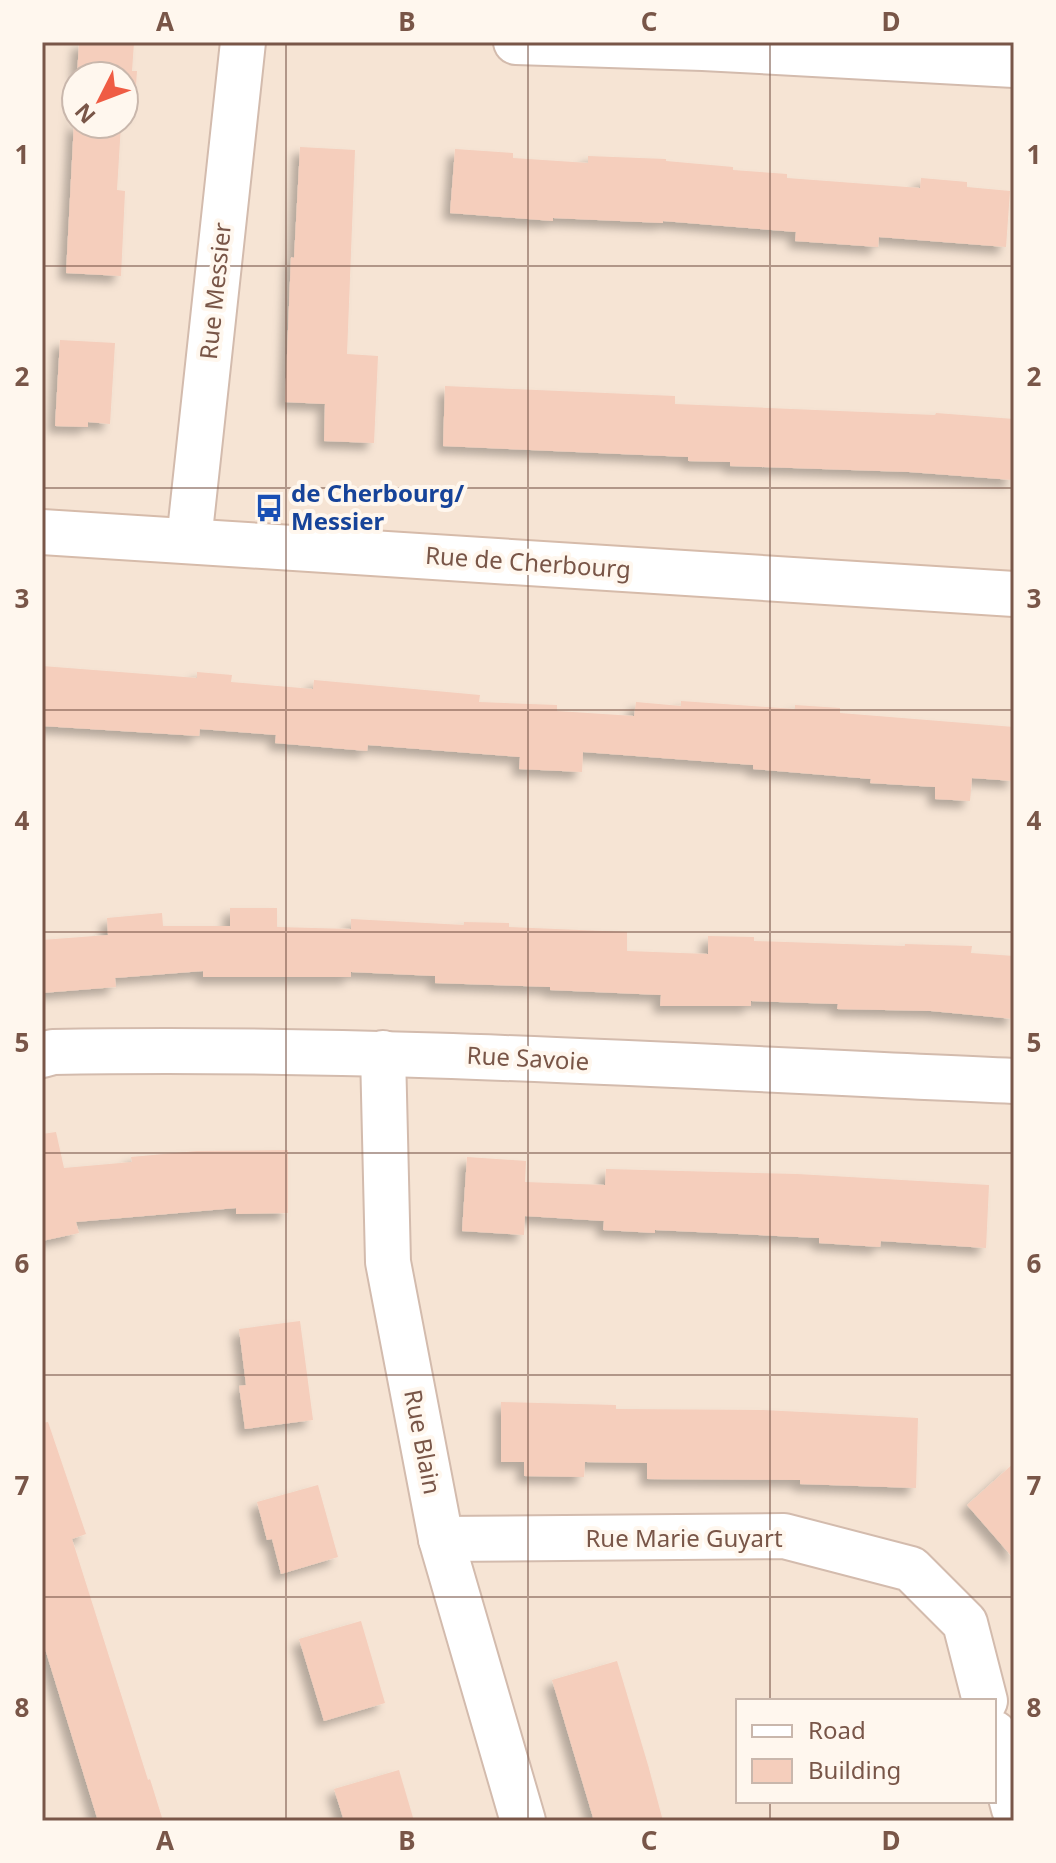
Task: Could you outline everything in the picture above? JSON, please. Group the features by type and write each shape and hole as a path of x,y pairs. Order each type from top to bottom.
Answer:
{"street":[{"name":"Rue Messier","path":"189,541 243,42"},
{"path":"516,42 703,45 1014,65"},
{"name":"Rue de Cherbourg","path":"42,532 1014,594"},
{"name":"Rue Savoie","path":"42,1055 53,1052 187,1050 383,1053 1014,1081"},
{"name":"Rue Blain","path":"383,1053 388,1262 441,1539 523,1821"},
{"name":"Rue Marie Guyart","path":"441,1539 784,1536 911,1569 965,1623 984,1699"},
{"path":"996,1741 1014,1809"}],"shaded area":[{"path":"42,42 1014,42 1014,1821 42,1821"}],"building":[{"path":"79,42 134,42 133,60 78,60"},
{"path":"73,140 120,140 117,190 125,191 121,276 66,273"},
{"path":"300,147 355,150 347,354 378,356 374,443 324,441 325,404 285,402 291,257 294,258"},
{"path":"455,149 513,153 513,158 588,163 588,156 666,159 733,167 733,170 787,174 787,178 920,188 921,178 967,182 967,187 1010,191 1006,247 879,237 878,247 795,241 796,232 663,221 553,218 553,221 450,213"},
{"path":"60,340 115,343 110,424 88,422 88,427 55,426"},
{"path":"445,386 675,396 675,404 936,413 1014,419 1013,480 909,472 730,466 730,462 688,461 688,457 443,446"},
{"path":"42,666 197,678 197,672 232,675 231,682 313,689 314,680 480,695 479,702 557,705 557,711 634,716 636,702 681,706 681,701 795,709 795,705 840,708 840,713 1014,727 1014,781 972,778 970,801 935,799 935,787 870,783 871,779 753,769 753,765 583,752 582,772 519,769 520,757 368,745 367,751 275,743 276,735 200,729 199,736 42,726"},
{"path":"230,908 277,908 277,927 351,929 351,919 464,925 464,922 509,923 509,927 627,932 627,951 708,954 708,936 754,937 754,941 972,946 971,953 1014,956 1014,1019 931,1011 837,1009 838,1004 751,1001 751,1006 660,1006 661,995 435,983 435,976 351,972 351,977 203,977 203,971 115,978 116,987 42,993 42,940 108,935 107,918 162,913 163,926 230,926"},
{"path":"56,1132 64,1168 132,1162 131,1157 197,1151 288,1150 288,1213 236,1214 236,1208 76,1222 79,1233 42,1241 42,1134"},
{"path":"467,1157 526,1161 525,1182 605,1185 606,1169 797,1174 989,1185 986,1248 881,1241 880,1247 819,1243 819,1238 603,1230 604,1221 525,1216 524,1235 462,1231"},
{"path":"300,1321 313,1420 245,1429 239,1386 246,1385 239,1329"},
{"path":"501,1402 616,1405 616,1409 763,1410 918,1418 916,1488 800,1484 800,1480 647,1479 647,1463 585,1462 584,1477 524,1476 524,1462 501,1462"},
{"path":"48,1422 86,1534 72,1539 163,1821 98,1821 42,1639 42,1423"},
{"path":"1014,1463 1014,1559 967,1505"},
{"path":"318,1485 338,1557 281,1574 272,1539 267,1540 257,1502"},
{"path":"361,1621 385,1703 324,1721 299,1639"},
{"path":"617,1661 663,1821 594,1821 552,1680"},
{"path":"399,1770 414,1821 344,1821 334,1789"}],"place":[{"name":"de Cherbourg/ Messier","path":"269,508"}]}
